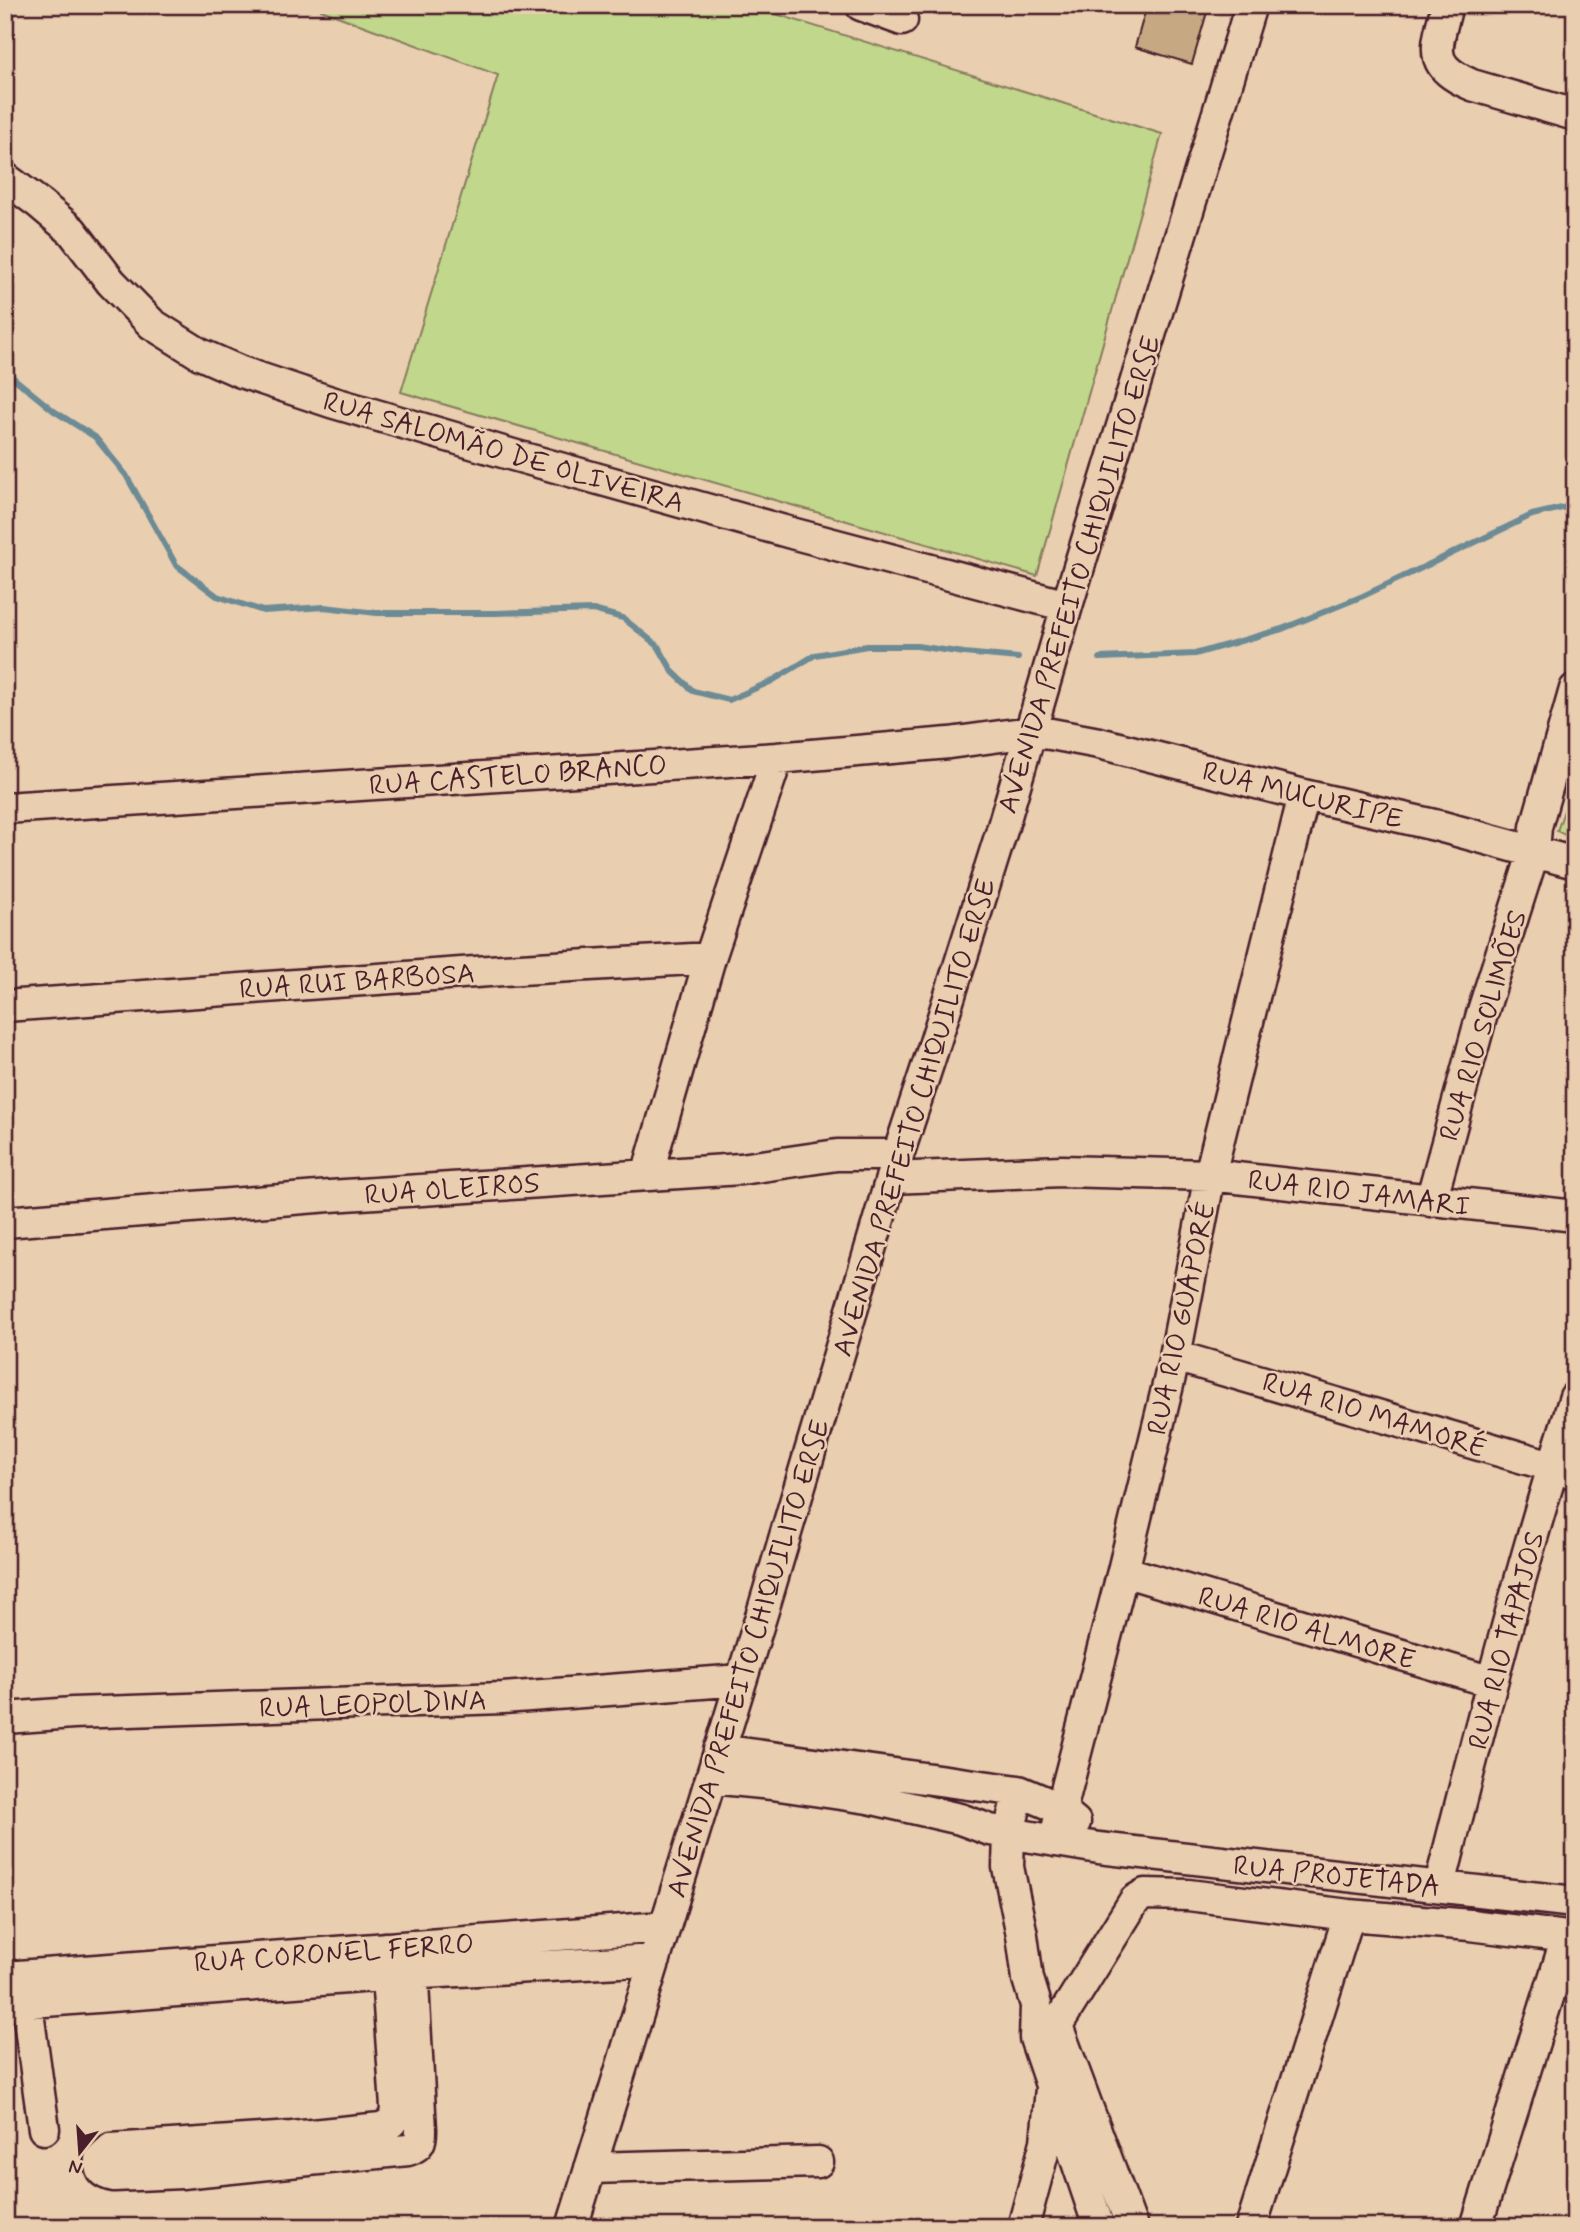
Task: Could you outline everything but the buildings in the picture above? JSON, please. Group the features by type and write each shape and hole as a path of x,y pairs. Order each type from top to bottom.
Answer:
{"street":[{"path":"862,5 902,20"},
{"name":"AVENIDA PREFEITO CHIQUILITO ERSE","path":"572,2227 741,1679 894,1166 932,1052 1251,5"},
{"path":"1447,5 1437,49 1439,60 1446,70 1472,85 1575,115"},
{"name":"RUA SALOMÃO DE OLIVEIRA","path":"5,178 72,231 111,282 152,324 200,354 241,372 331,402 795,534 1067,606"},
{"name":"RUA RIO SOLIMÕES","path":"1430,1201 1482,1014 1534,851 1536,827 1575,689"},
{"name":"RUA CASTELO BRANCO","path":"5,808 777,758 948,743 1030,732"},
{"name":"RUA MUCURIPE","path":"1030,732 1100,743 1575,863"},
{"path":"647,1175 710,958 777,758"},
{"name":"RUA RIO GUAPORÉ","path":"1055,1841 1175,1356 1210,1175 1304,795"},
{"name":"RUA RUI BARBOSA","path":"5,1006 710,958"},
{"name":"RUA OLEIROS","path":"5,1222 344,1195 741,1169 838,1155 894,1166"},
{"name":"RUA RIO JAMARI","path":"894,1166 1210,1175 1575,1216"},
{"name":"RUA RIO MAMORÉ","path":"1175,1356 1564,1470"},
{"name":"RUA RIO TAPAJOS","path":"1440,1885 1492,1682 1564,1470 1575,1397"},
{"name":"RUA RIO ALMORE","path":"1123,1571 1492,1682"},
{"name":"RUA LEOPOLDINA","path":"5,1718 72,1713 503,1698 741,1679"},
{"path":"715,1764 1019,1791 1047,1801 1061,1810 1100,1847"},
{"name":"RUA PROJETADA","path":"715,1764 772,1784 868,1798 960,1819 990,1830 1055,1841 1231,1864 1575,1902"},
{"path":"1019,1791 1007,1849 1009,1878 1022,1935 1028,1979 1046,2015 1132,2227"},
{"path":"1023,2227 1046,2142 1050,2086 1046,2015 1135,1900 1144,1894 1188,1895 1571,1938 1476,2227"},
{"path":"1251,2227 1349,1915"},
{"name":"RUA CORONEL FERRO","path":"15,1989 399,1961 663,1927"},
{"name":"RUA CORONEL FERRO","path":"399,1961 655,1960"},
{"path":"399,1961 394,2081 408,2125 421,2141 416,2147 182,2173 131,2176 104,2175 100,2164 104,2154 111,2149 292,2137 408,2125"},
{"path":"15,1989 44,2129"},
{"path":"1050,2086 1099,2227"},
{"path":"590,2168 818,2162"}],"shaded area":[{"path":"5,2089 16,2175 5,2177"}],"green space":[{"path":"322,5 747,5 1162,134 1037,576 401,392 498,75 321,10"},
{"path":"1575,779 1575,840 1557,831"}],"waterway":[{"path":"5,371 54,411 95,437 126,475 176,565 217,596 263,611 324,607 377,613 593,610 623,618 658,646 673,672 693,691 729,700 772,681 815,655 867,646 917,646 1018,658"},
{"path":"1100,658 1195,654 1282,629 1363,596 1532,515 1575,505"}]}
